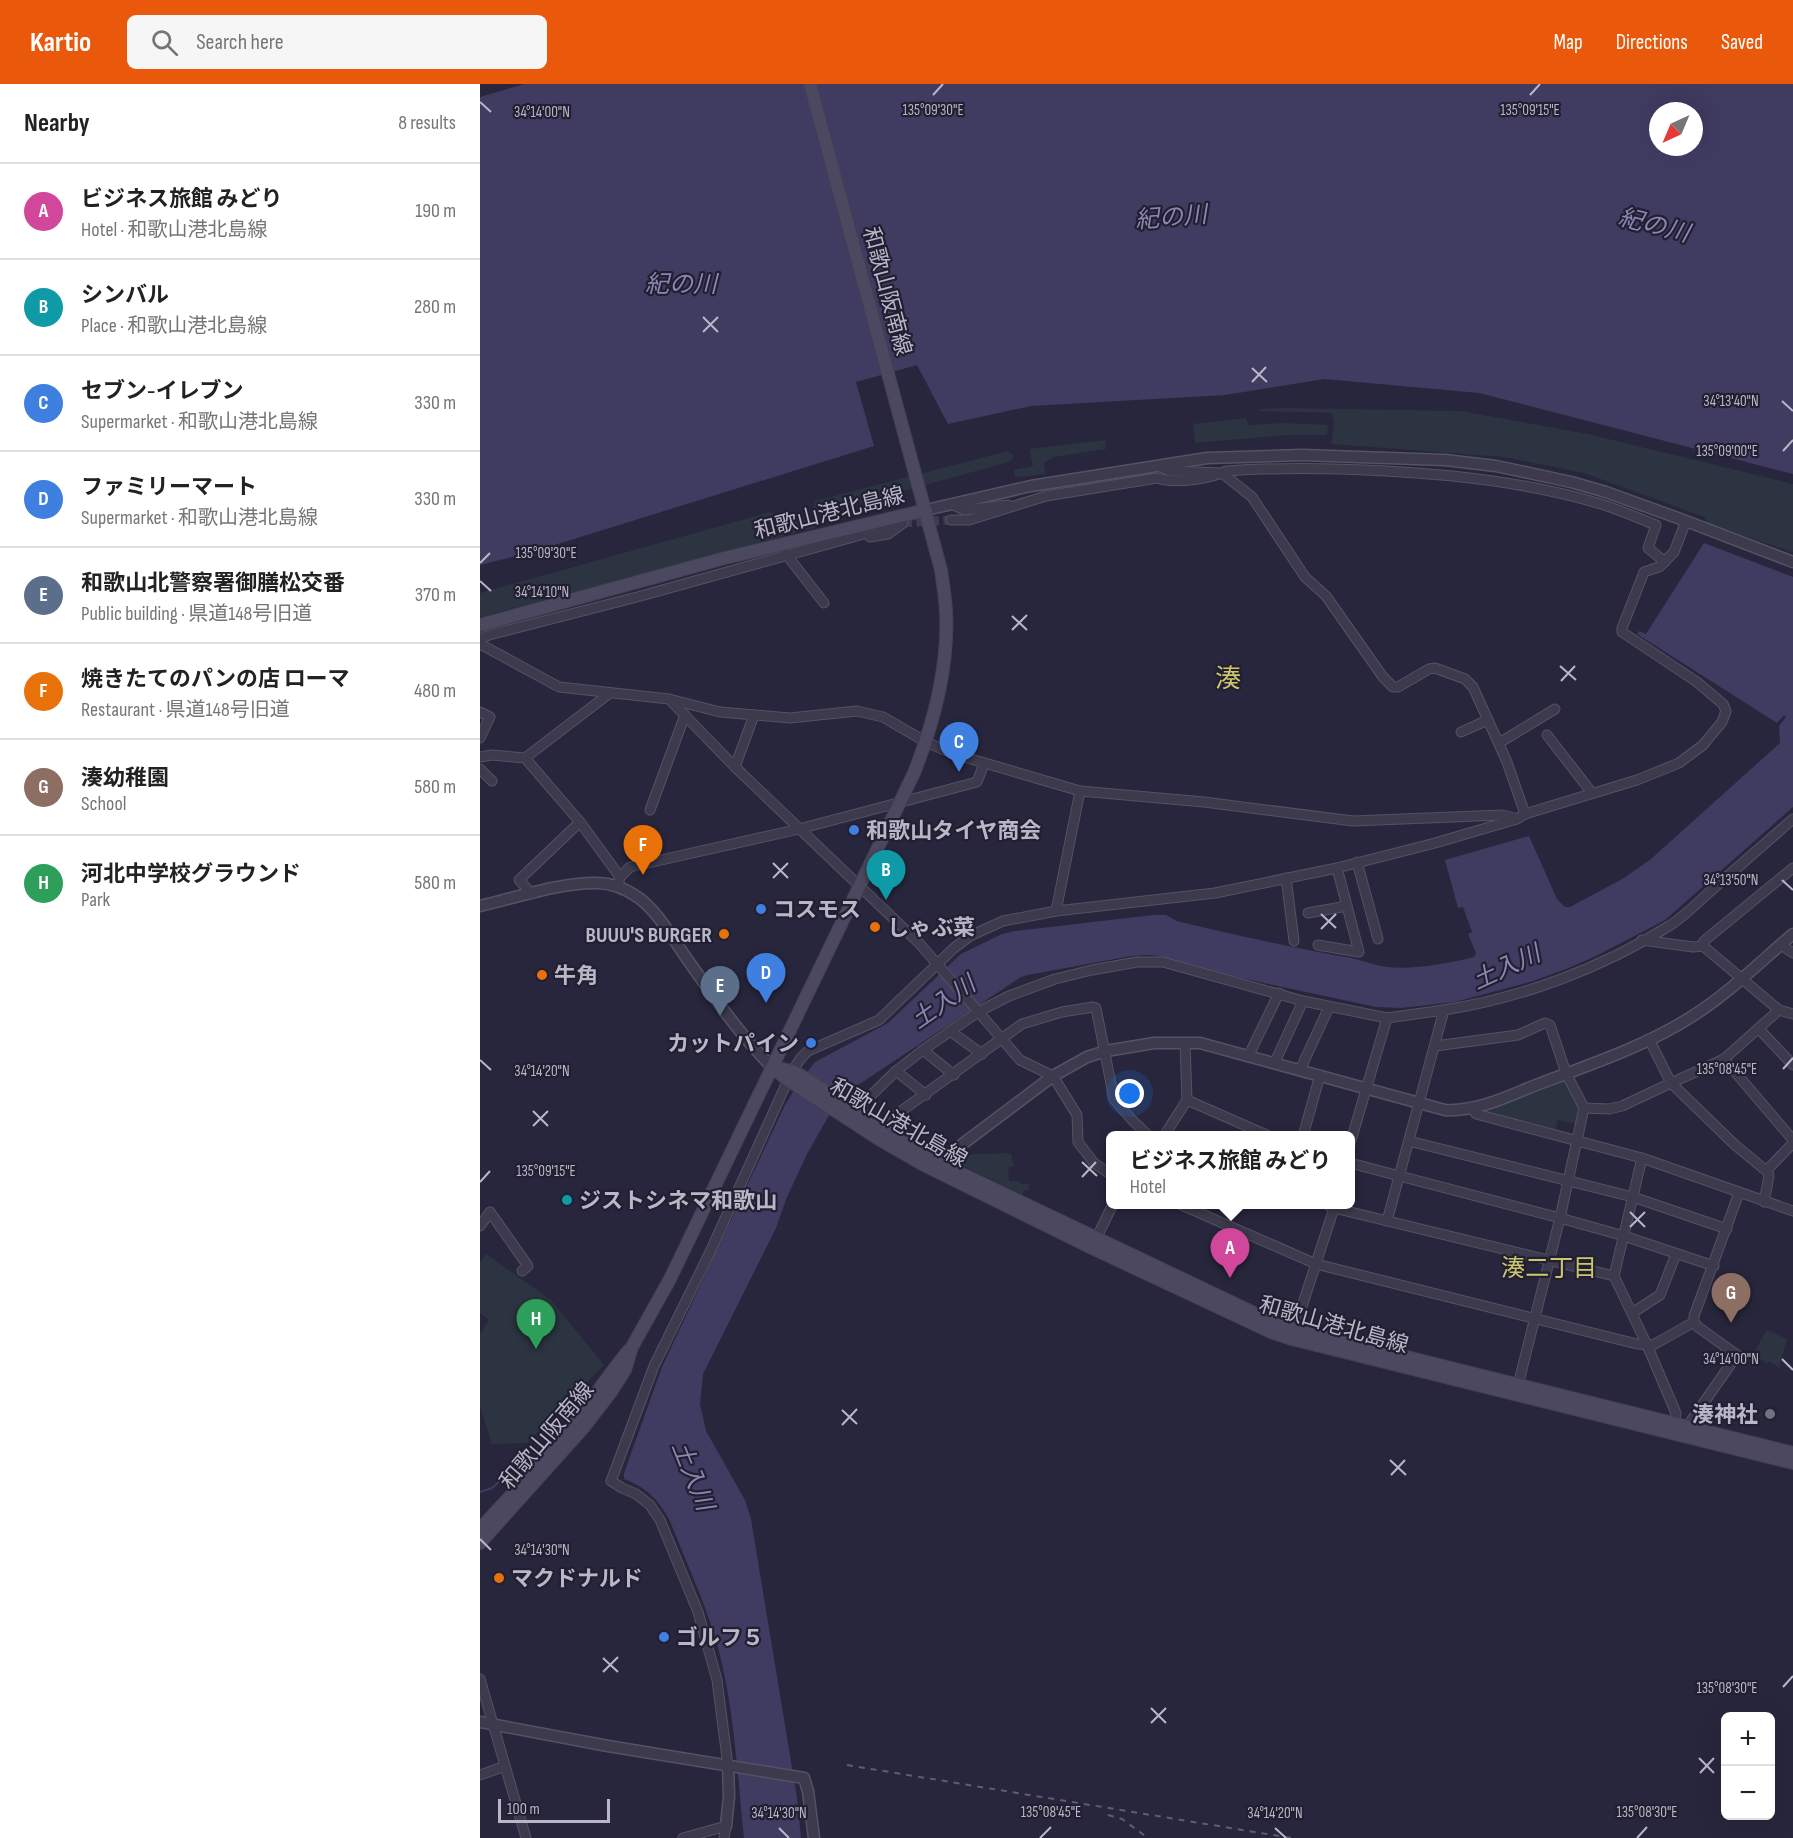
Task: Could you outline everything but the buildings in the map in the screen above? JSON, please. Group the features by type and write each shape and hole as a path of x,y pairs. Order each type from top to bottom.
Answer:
{"main road":[{"name":"和歌山阪南線","path":"811,86 926,510"},
{"name":"和歌山港北島線","path":"480,625 725,558 899,520 926,510 941,570 946,612 939,697 926,742 900,803 772,1067 882,1128 938,1167"},
{"name":"和歌山阪南線","path":"480,1543 585,1427 625,1370 632,1347 670,1279 772,1067"},
{"name":"和歌山港北島線","path":"847,1109 877,1138 1094,1243 1293,1334 1793,1459"},
{"name":"和歌山阪南線","path":"480,1529 569,1429 632,1347"}],"street":[{"path":"926,510 1031,486 1207,458 1260,455 1445,460 1496,466 1570,482 1686,521 1793,562"},
{"path":"1158,465 1170,471 1222,474 1252,497 1305,577 1326,596 1388,683 1398,687 1429,669 1435,668 1465,679 1473,687 1499,743 1521,816"},
{"path":"951,504 964,510 1016,504 1046,496 1157,478 1167,482 1218,476 1226,471 1264,468 1312,467 1450,474 1504,481 1602,505 1656,525 1648,548 1665,562"},
{"path":"951,520 969,520 1006,510 1016,504"},
{"path":"899,520 889,527 637,597 489,635 480,641 560,687 669,699 720,712 790,718 857,711 883,717 926,742 954,754 1080,791 1204,802 1353,820 1521,816"},
{"path":"724,1838 730,1766 717,1680 698,1612 650,1505 636,1494 611,1481 654,1366 794,1078 801,1058 808,1051 870,1025 885,1016 940,966 954,948 987,927 1004,921 1056,911 1215,893 1337,868 1436,843 1637,780 1679,763 1703,745 1722,722 1726,711 1723,704 1697,682 1622,632 1622,628 1644,572 1665,562 1674,552 1686,521"},
{"path":"786,554 824,603"},
{"path":"480,757 492,755 525,758 610,693"},
{"path":"669,699 735,767 940,966 1020,1060 1053,1076 1077,1115 1078,1142 1094,1163 1106,1171"},
{"path":"1499,743 1555,709"},
{"path":"480,712 490,717 480,738"},
{"path":"650,810 685,715"},
{"path":"735,767 754,715"},
{"path":"1461,732 1488,720"},
{"path":"1547,735 1592,793"},
{"path":"525,758 580,822 619,881 649,907 698,975 759,1054 772,1067"},
{"path":"480,906 574,884 619,881 630,867 799,830 977,782 984,764"},
{"path":"480,769 492,781"},
{"path":"1056,911 1080,791"},
{"path":"847,1109 977,1010 1055,980 1092,970 1137,962 1163,962 1303,1001 1387,1018 1486,1003 1592,965 1670,925 1793,819"},
{"path":"532,894 519,880 580,822"},
{"path":"1357,862 1378,939"},
{"path":"1318,945 1359,952 1337,868"},
{"path":"1703,946 1704,941 1793,868"},
{"path":"1286,878 1294,941"},
{"path":"1308,913 1347,906"},
{"path":"938,1167 944,1158 1053,1076 1087,1057 1106,1051 1154,1043 1200,1043 1445,1110 1456,1111 1485,1104 1649,1039 1691,1017 1793,934"},
{"path":"1642,940 1693,947 1703,946 1779,1010 1793,1014"},
{"path":"1781,945 1793,953"},
{"path":"1249,1055 1279,993"},
{"path":"1275,1062 1303,1001"},
{"path":"882,1128 886,1122 1022,1024 1062,1012 1093,1007 1096,1008 1106,1051 1114,1099 1144,1131"},
{"path":"1300,1070 1329,1007"},
{"path":"1387,1221 1444,1010"},
{"path":"1584,1108 1609,1109 1622,1106 1724,1059 1779,1010"},
{"path":"1354,1131 1387,1018"},
{"path":"1435,1046 1518,1035 1545,1023 1550,1025 1566,1073 1584,1108 1560,1218 1517,1389"},
{"path":"1759,1029 1793,1065"},
{"path":"950,1031 982,1054"},
{"path":"1649,1039 1671,1083 1735,1145 1767,1170 1769,1176 1764,1202"},
{"path":"1168,1131 1186,1100 1185,1043"},
{"path":"923,1050 954,1075"},
{"path":"1724,1059 1793,1142 1767,1170"},
{"path":"896,1071 926,1095"},
{"path":"1304,1131 1320,1075"},
{"path":"1186,1100 1257,1131"},
{"path":"1471,1107 1476,1114 1642,1158 1793,1211"},
{"path":"1408,1141 1633,1197 1727,1229"},
{"path":"1642,1158 1614,1276 1647,1345 1676,1413 1680,1430"},
{"path":"1355,1164 1624,1236 1714,1266"},
{"path":"1680,1430 1737,1355 1698,1328 1694,1322 1694,1316 1740,1193"},
{"path":"1094,1243 1111,1209"},
{"path":"1190,1209 1316,1264 1637,1344 1653,1345 1694,1322"},
{"path":"1293,1334 1331,1209"},
{"path":"1343,1209 1614,1276"},
{"path":"480,1226 490,1212 528,1266 522,1271"},
{"path":"1632,1313 1660,1295 1676,1254"},
{"path":"480,1679 526,1838"},
{"path":"480,1722 608,1746 804,1778 808,1791 814,1838"},
{"path":"480,1775 505,1766"},
{"path":"683,1838 726,1826"}],"shaded area":[{"path":"1257,409 1461,411 1588,434 1793,484 1793,552 1708,524 1704,517 1584,473 1504,457 1331,444 1334,424 1332,413"},
{"path":"1246,418 1248,425 1285,423 1328,425 1327,435 1286,435 1195,443 1193,424"},
{"path":"1105,440 1106,449 1053,457 1044,463 1046,474 1015,477 1014,470 1033,466 1029,449"},
{"path":"1008,451 1013,455 1013,459 1009,462 819,514 813,507 815,501"},
{"path":"770,512 794,520 819,520 821,526 480,617 480,593"},
{"path":"1567,1078 1579,1109 1576,1124 1558,1120 1555,1132 1484,1112 1484,1110"},
{"path":"1011,1154 1014,1166 1008,1167 1009,1181 1029,1184 1029,1190 1023,1190 1023,1195 953,1161 958,1155"},
{"path":"486,1254 551,1300 604,1365 527,1443 492,1444 480,1406 480,1334 489,1320 480,1313 480,1262"},
{"path":"1767,1330 1787,1339 1779,1368 1769,1361 1767,1364 1753,1354"}],"water":[{"name":"紀の川","path":"524,84 1793,84 1793,474 1479,393 1324,379 1225,395 1031,406 948,424 917,365 856,382 874,446 532,552 480,565 480,97"},
{"name":"土入川","path":"1704,543 1793,577 1793,807 1665,920 1596,956 1533,981 1455,1002 1401,1008 1376,1007 1241,978 1159,956 1131,956 1028,975 1021,977 852,1089 828,1117 807,1154 787,1197 776,1228 703,1374 700,1404 706,1431 745,1500 751,1519 797,1798 801,1838 744,1838 731,1711 715,1637 666,1513 645,1490 624,1479 624,1473 662,1367 785,1105 796,1087 815,1062 888,1023 961,954 1002,934 1166,915 1177,921 1286,946 1352,958 1379,966 1420,967 1474,957 1476,953 1468,934 1472,932 1463,907 1458,908 1445,860 1529,836 1557,899 1565,907 1570,907 1624,878 1651,859 1780,743 1779,726 1786,717 1784,715 1777,723 1637,634 1639,631 1646,634"}],"waterway":[{"path":"480,1492 492,1488 501,1480 515,1479"}],"tunnel":[{"path":"903,523 951,520"}],"railway":[{"path":"847,1765 1291,1838"},
{"path":"1108,1815 1122,1819 1148,1838"}],"place":[{"name":"セブン-イレブン","path":"959,772"},
{"name":"和歌山タイヤ商会","path":"854,830"},
{"name":"焼きたてのパンの店 ローマ","path":"643,875"},
{"name":"シンバル","path":"886,900"},
{"name":"コスモス","path":"761,909"},
{"name":"しゃぶ菜","path":"875,927"},
{"name":"BUUU'S BURGER","path":"724,934"},
{"name":"牛角","path":"542,975"},
{"name":"ファミリーマート","path":"766,1003"},
{"name":"和歌山北警察署御膳松交番","path":"720,1016"},
{"name":"カットパイン","path":"811,1043"},
{"name":"ジストシネマ和歌山","path":"567,1200"},
{"name":"ビジネス旅館 みどり","path":"1230,1278"},
{"name":"湊幼稚園","path":"1731,1323"},
{"name":"河北中学校グラウンド","path":"536,1349"},
{"name":"湊神社","path":"1770,1414"},
{"name":"マクドナルド","path":"499,1578"},
{"name":"ゴルフ５","path":"664,1637"}],"district":[{"name":"湊","path":"1228,678"},
{"name":"湊二丁目","path":"1549,1268"}]}
